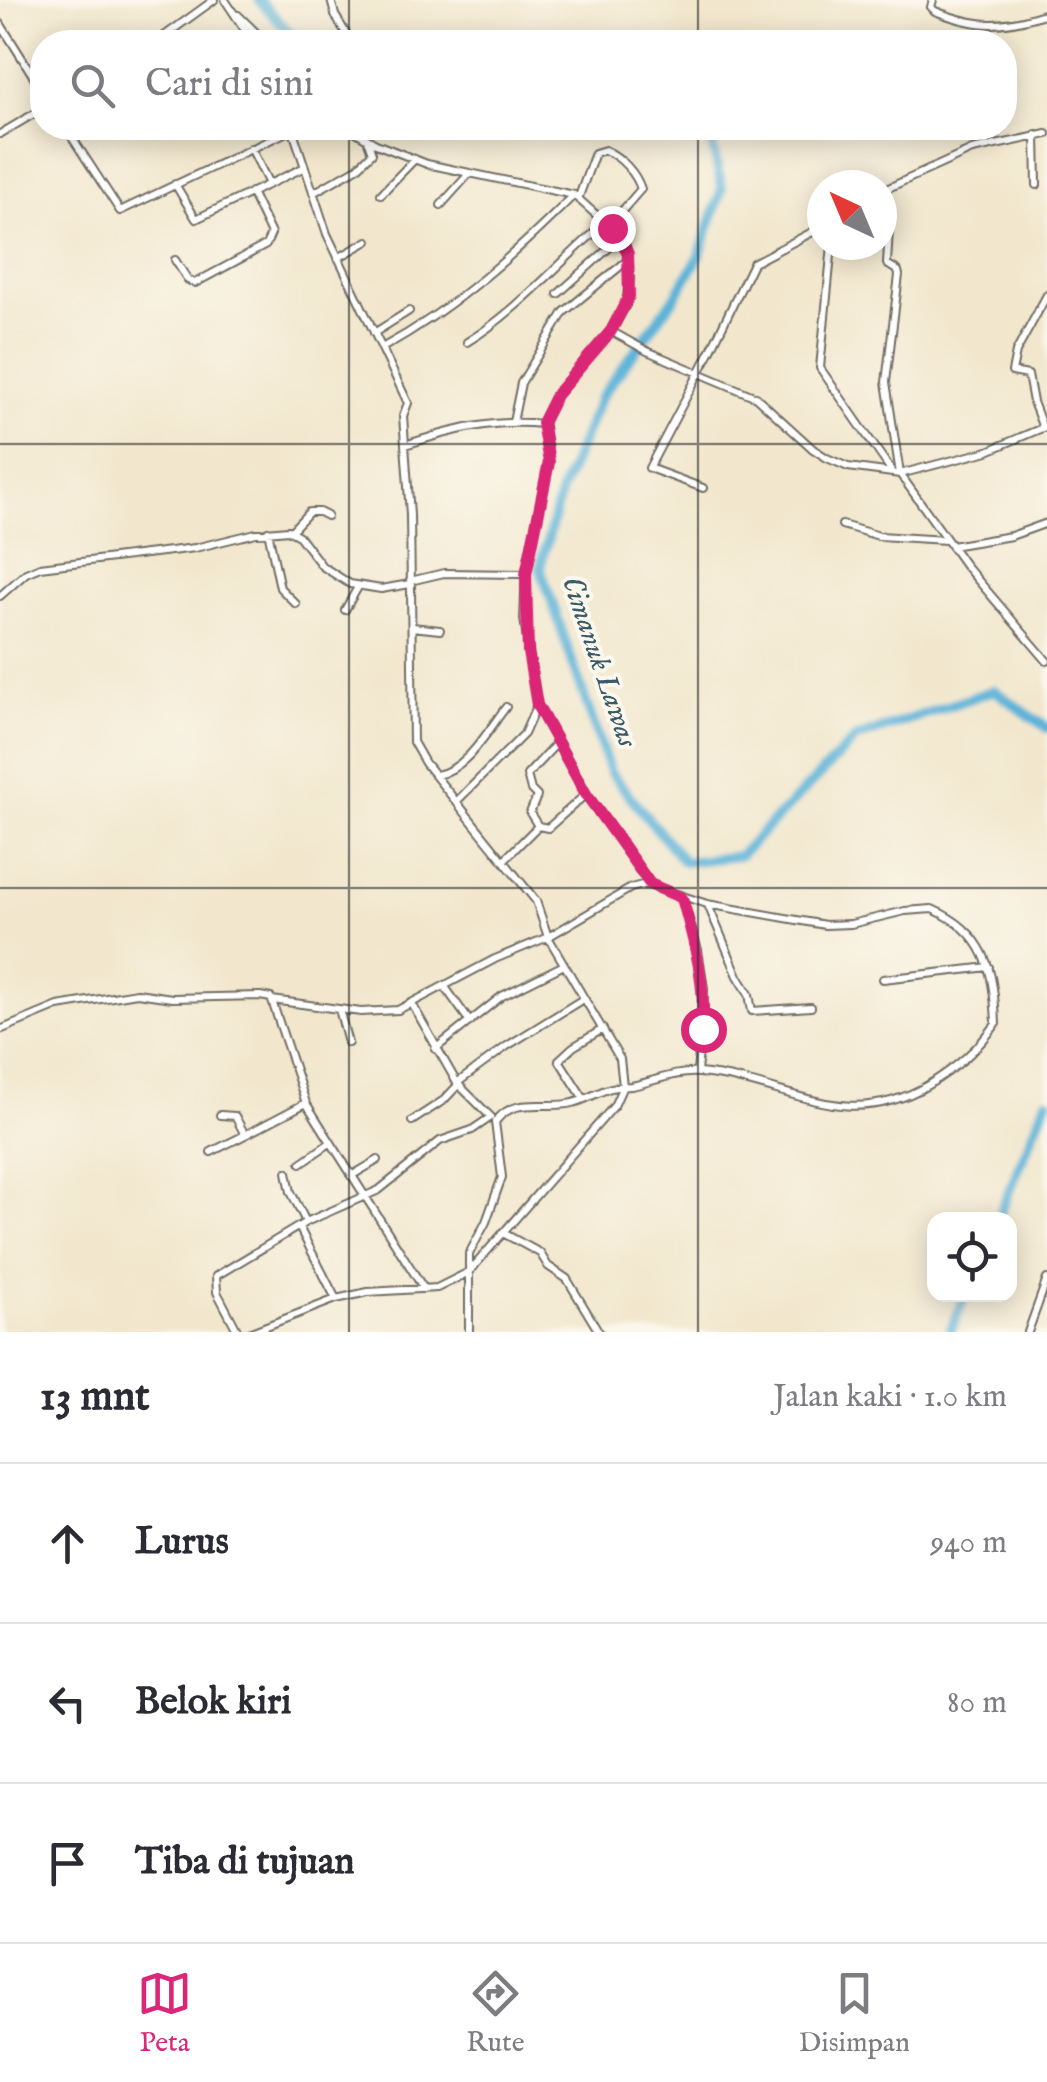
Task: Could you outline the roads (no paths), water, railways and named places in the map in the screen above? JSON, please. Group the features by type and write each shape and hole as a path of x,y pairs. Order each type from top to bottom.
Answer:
{"street":[{"path":"173,30 214,0"},
{"path":"225,0 245,30"},
{"path":"332,0 344,30"},
{"path":"933,0 932,9 969,24 1014,23 1047,13"},
{"path":"233,12 253,30"},
{"path":"0,23 30,71"},
{"path":"0,134 30,116"},
{"path":"1017,139 1047,134"},
{"path":"1036,135 1037,185"},
{"path":"74,140 118,210 123,211 268,140"},
{"path":"251,1332 336,1299 368,1292 425,1290 470,1275 627,1086 620,1059 548,936 536,901 435,775 413,738 403,413 408,403 338,258 291,140"},
{"path":"314,193 366,161 372,153 367,140"},
{"path":"238,1332 217,1292 215,1276 302,1224 392,1180 437,1143 518,1106 567,1104 627,1086 697,1073 834,1105 872,1107 896,1101 950,1071 996,1024 989,967 978,943 932,909 835,926 682,898 650,884 586,794 537,705 524,619 526,574 549,462 542,424 556,395 611,331 629,296 630,259 620,237 576,197 468,175 369,140"},
{"path":"897,184 972,150 1015,140"},
{"path":"251,148 268,184"},
{"path":"382,348 459,298 514,252 576,197 595,153 613,153 642,189 497,322 466,342"},
{"path":"381,194 415,159"},
{"path":"175,184 194,219 302,168"},
{"path":"440,205 468,175"},
{"path":"175,260 188,280 195,283 266,245 271,234 251,192"},
{"path":"703,488 648,468 753,263 807,235"},
{"path":"558,294 620,237"},
{"path":"338,258 368,241"},
{"path":"513,422 521,384 564,312 630,259"},
{"path":"831,260 820,368 948,543 1047,661"},
{"path":"886,260 899,275 886,390 896,473"},
{"path":"611,331 647,351 756,397 827,458 848,467 896,473 988,451 1045,427 1033,402 1028,375 1012,372 1016,352 1047,295"},
{"path":"374,332 409,311"},
{"path":"406,445 460,427 513,422 542,424"},
{"path":"0,596 26,573 40,567 195,548 268,531 292,530 309,512 327,516"},
{"path":"842,525 879,536 948,543 1011,536 1045,524 1047,534"},
{"path":"292,530 322,566 358,587 381,589 444,573 526,574"},
{"path":"268,531 280,588 296,604"},
{"path":"345,610 358,587"},
{"path":"412,627 440,630"},
{"path":"456,800 524,734 537,705"},
{"path":"435,775 457,767 506,707"},
{"path":"556,744 528,775 531,790 537,796 530,813 538,826 548,828 586,794"},
{"path":"504,860 538,826"},
{"path":"0,1030 58,1006 137,992 172,998 260,996 388,1012 412,1004 495,959 548,936 631,888 650,884"},
{"path":"682,898 698,950 704,989 697,1073"},
{"path":"707,904 738,976 750,994 752,1010 811,1007"},
{"path":"435,1048 502,996 564,965"},
{"path":"883,978 989,967"},
{"path":"445,987 470,1022"},
{"path":"412,1121 444,1100 458,1083 507,1046 583,999"},
{"path":"272,1000 306,1103 425,1290"},
{"path":"412,1004 458,1083 493,1119 502,1177 470,1250 469,1332"},
{"path":"340,1009 348,1044"},
{"path":"584,1099 559,1060 603,1030"},
{"path":"211,1152 306,1103"},
{"path":"220,1115 235,1116 245,1134"},
{"path":"301,1163 330,1143"},
{"path":"351,1176 378,1160"},
{"path":"287,1172 302,1224 336,1299"},
{"path":"503,1233 540,1254 548,1266 567,1279 599,1332"},
{"path":"479,1235 496,1242"},
{"path":"1028,1332 1047,1280"}],"waterway":[{"name":"Cimanuk Lawas","path":"259,0 287,30"},
{"name":"Cimanuk Lawas","path":"709,140 722,188 699,257 675,297 600,398 561,491 540,567 610,772 684,862 739,856 856,738 994,690 1047,728"},
{"name":"Cimanuk Lawas","path":"1000,1212 1047,1100"},
{"name":"Cimanuk Lawas","path":"950,1332 963,1302"}]}
